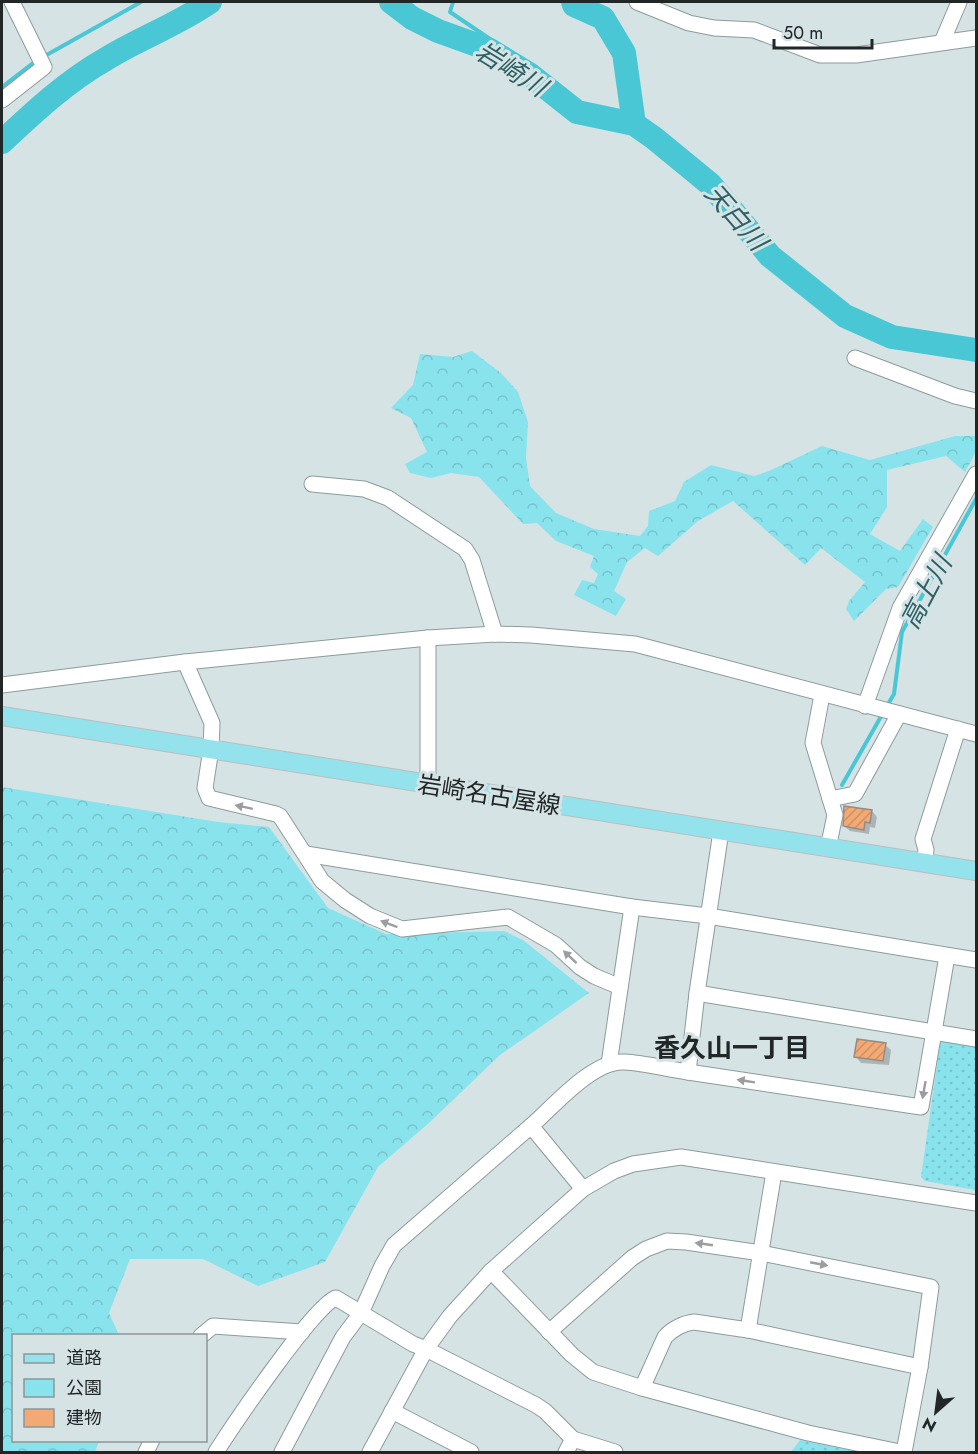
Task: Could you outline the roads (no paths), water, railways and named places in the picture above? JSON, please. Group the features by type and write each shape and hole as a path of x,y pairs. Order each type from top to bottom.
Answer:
{"main road":[{"name":"岩崎名古屋線","path":"2,716 976,871"}],"street":[{"path":"2,100 44,67 12,2"},
{"path":"637,2 689,23 714,28 754,30 820,55 856,55 976,38"},
{"path":"942,42 959,2"},
{"path":"855,358 955,396 976,401"},
{"path":"830,799 855,794 884,710 900,608 976,474"},
{"path":"312,484 364,489 388,498 465,549 472,560 495,634"},
{"path":"2,685 185,662 428,638 495,634 531,635 635,644 976,734"},
{"path":"428,638 428,785"},
{"path":"185,662 211,718 213,730 205,788 209,798 276,813 306,854 322,881 345,900 370,916 402,929 508,917 556,945 594,976 620,987"},
{"path":"822,695 813,743 835,814 828,848"},
{"path":"924,862 926,850 923,839 958,729"},
{"path":"688,1072 697,993 721,831"},
{"path":"306,854 976,960"},
{"path":"609,1064 632,907"},
{"path":"282,1452 343,1337 360,1313 394,1245 590,1074 609,1064 624,1062 921,1107 946,956"},
{"path":"697,993 976,1039"},
{"path":"531,1126 583,1190"},
{"path":"370,1452 426,1349 464,1299 491,1271 583,1190 614,1171 633,1164 681,1157 976,1203"},
{"path":"748,1330 774,1172"},
{"path":"491,1271 549,1332 585,1368 593,1372 642,1388 808,1433 902,1452 920,1367 931,1287 761,1253 667,1241 632,1258 549,1332"},
{"path":"216,1452 236,1421 302,1332 329,1300 336,1298 413,1344 536,1405 545,1411 569,1446 615,1452"},
{"path":"642,1388 658,1350 670,1332 694,1322 748,1330 920,1367"},
{"path":"202,1334 213,1326 302,1332"},
{"path":"392,1411 471,1452"}],"waterway":[{"path":"43,57 141,2"},
{"name":"岩崎川","path":"2,142 26,119 78,77 119,51 185,18 210,2"},
{"name":"天白川","path":"391,2 412,18 438,31 488,49 529,74 577,112 634,124 710,184 770,256 845,316 892,337 976,350"},
{"path":"453,2 450,12 490,39 488,49"},
{"name":"天白川","path":"573,2 574,5 603,18 624,53 634,124"},
{"path":"2,87 37,60"},
{"name":"高上川","path":"887,706 894,694 902,632 976,499"},
{"name":"高上川","path":"842,785 883,713"}],"district":[{"name":"香久山一丁目","path":"732,1048"}]}
